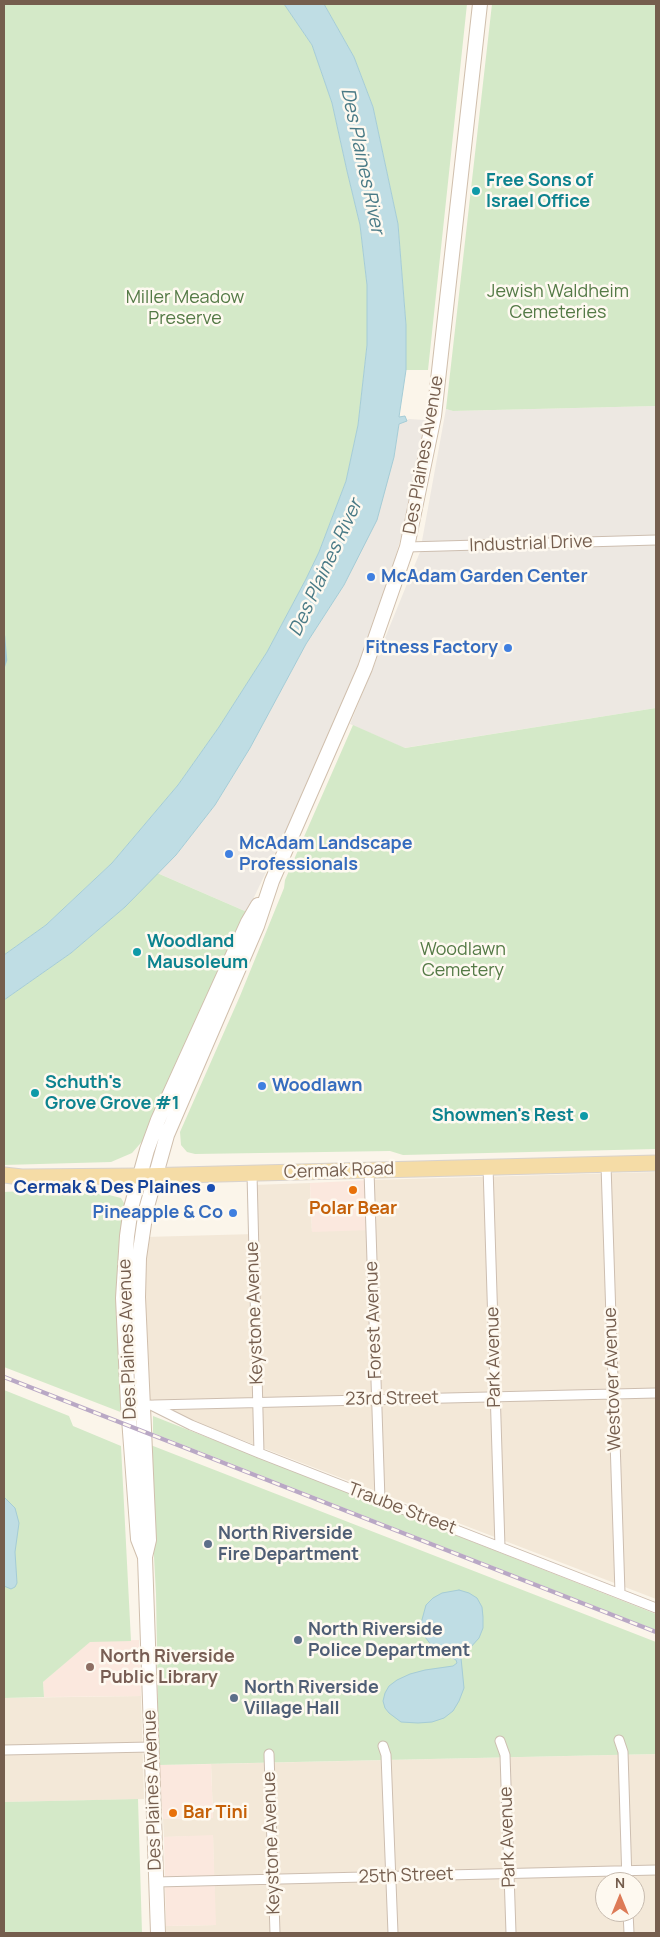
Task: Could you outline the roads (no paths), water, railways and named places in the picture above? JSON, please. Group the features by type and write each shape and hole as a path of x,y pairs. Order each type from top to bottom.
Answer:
{"main road":[{"name":"Des Plaines Avenue","path":"158,1933 145,1557 138,1539 140,1405 138,1297 139,1258 146,1210 147,1176 167,1135 257,926 272,881 365,668 407,547 434,416 480,4"},
{"name":"Cermak Road","path":"4,1175 22,1177 147,1176 656,1163"},
{"name":"Cermak Road","path":"4,1181 22,1177"}],"street":[{"name":"Industrial Drive","path":"407,547 656,540"},
{"name":"Westover Avenue","path":"606,1165 620,1593"},
{"name":"Park Avenue","path":"488,1168 500,1547"},
{"name":"Forest Avenue","path":"369,1171 380,1500"},
{"name":"Keystone Avenue","path":"252,1174 259,1453"},
{"name":"23rd Street","path":"140,1405 656,1393"},
{"name":"Traube Street","path":"140,1405 656,1608"},
{"path":"619,1740 623,1752 627,1871"},
{"name":"Park Avenue","path":"500,1742 505,1755 511,1933"},
{"path":"383,1746 386,1755 393,1933"},
{"path":"4,1750 151,1747"},
{"name":"Keystone Avenue","path":"269,1754 275,1933"},
{"name":"25th Street","path":"156,1882 656,1870"}],"water":[{"name":"Des Plaines River","path":"284,4 324,4 354,57 373,107 398,224 406,325 406,370 399,417 405,416 407,421 399,424 394,457 377,520 344,585 306,644 250,748 215,805 176,855 125,907 71,953 4,1000 4,955 46,925 112,863 178,785 219,727 267,652 306,579 319,552 346,481 358,425 367,345 367,285 360,225 332,103 312,45"},
{"path":"4,1497 15,1508 19,1523 15,1552 17,1583 11,1589 4,1586"},
{"path":"459,1590 477,1598 482,1607 483,1628 479,1638 461,1658 464,1688 459,1701 453,1711 444,1718 432,1722 401,1722 385,1708 383,1701 389,1686 410,1674 453,1666 457,1663 456,1660 432,1646 422,1633 420,1627 426,1605 433,1598 442,1593"}],"waterway":[{"path":"4,636 6,660 4,666"}],"railway":[{"path":"4,1377 656,1632"}],"place":[{"name":"Free Sons of Israel Office","path":"476,191"},
{"name":"McAdam Garden Center","path":"371,577"},
{"name":"Fitness Factory","path":"508,648"},
{"name":"McAdam Landscape Professionals","path":"229,854"},
{"name":"Woodland Mausoleum","path":"137,952"},
{"name":"Woodlawn","path":"262,1086"},
{"name":"Schuth's Grove Grove #1","path":"35,1093"},
{"name":"Showmen's Rest","path":"584,1116"},
{"name":"Cermak & Des Plaines","path":"211,1188"},
{"name":"Polar Bear","path":"353,1190"},
{"name":"Pineapple & Co","path":"233,1213"},
{"name":"North Riverside Fire Department","path":"208,1544"},
{"name":"North Riverside Police Department","path":"298,1640"},
{"name":"North Riverside Public Library","path":"90,1667"},
{"name":"North Riverside Village Hall","path":"234,1698"},
{"name":"Bar Tini","path":"173,1813"}],"park label":[{"name":"Jewish Waldheim Cemeteries","path":"558,302"},
{"name":"Miller Meadow Preserve","path":"185,308"},
{"name":"Woodlawn Cemetery","path":"463,960"}]}
